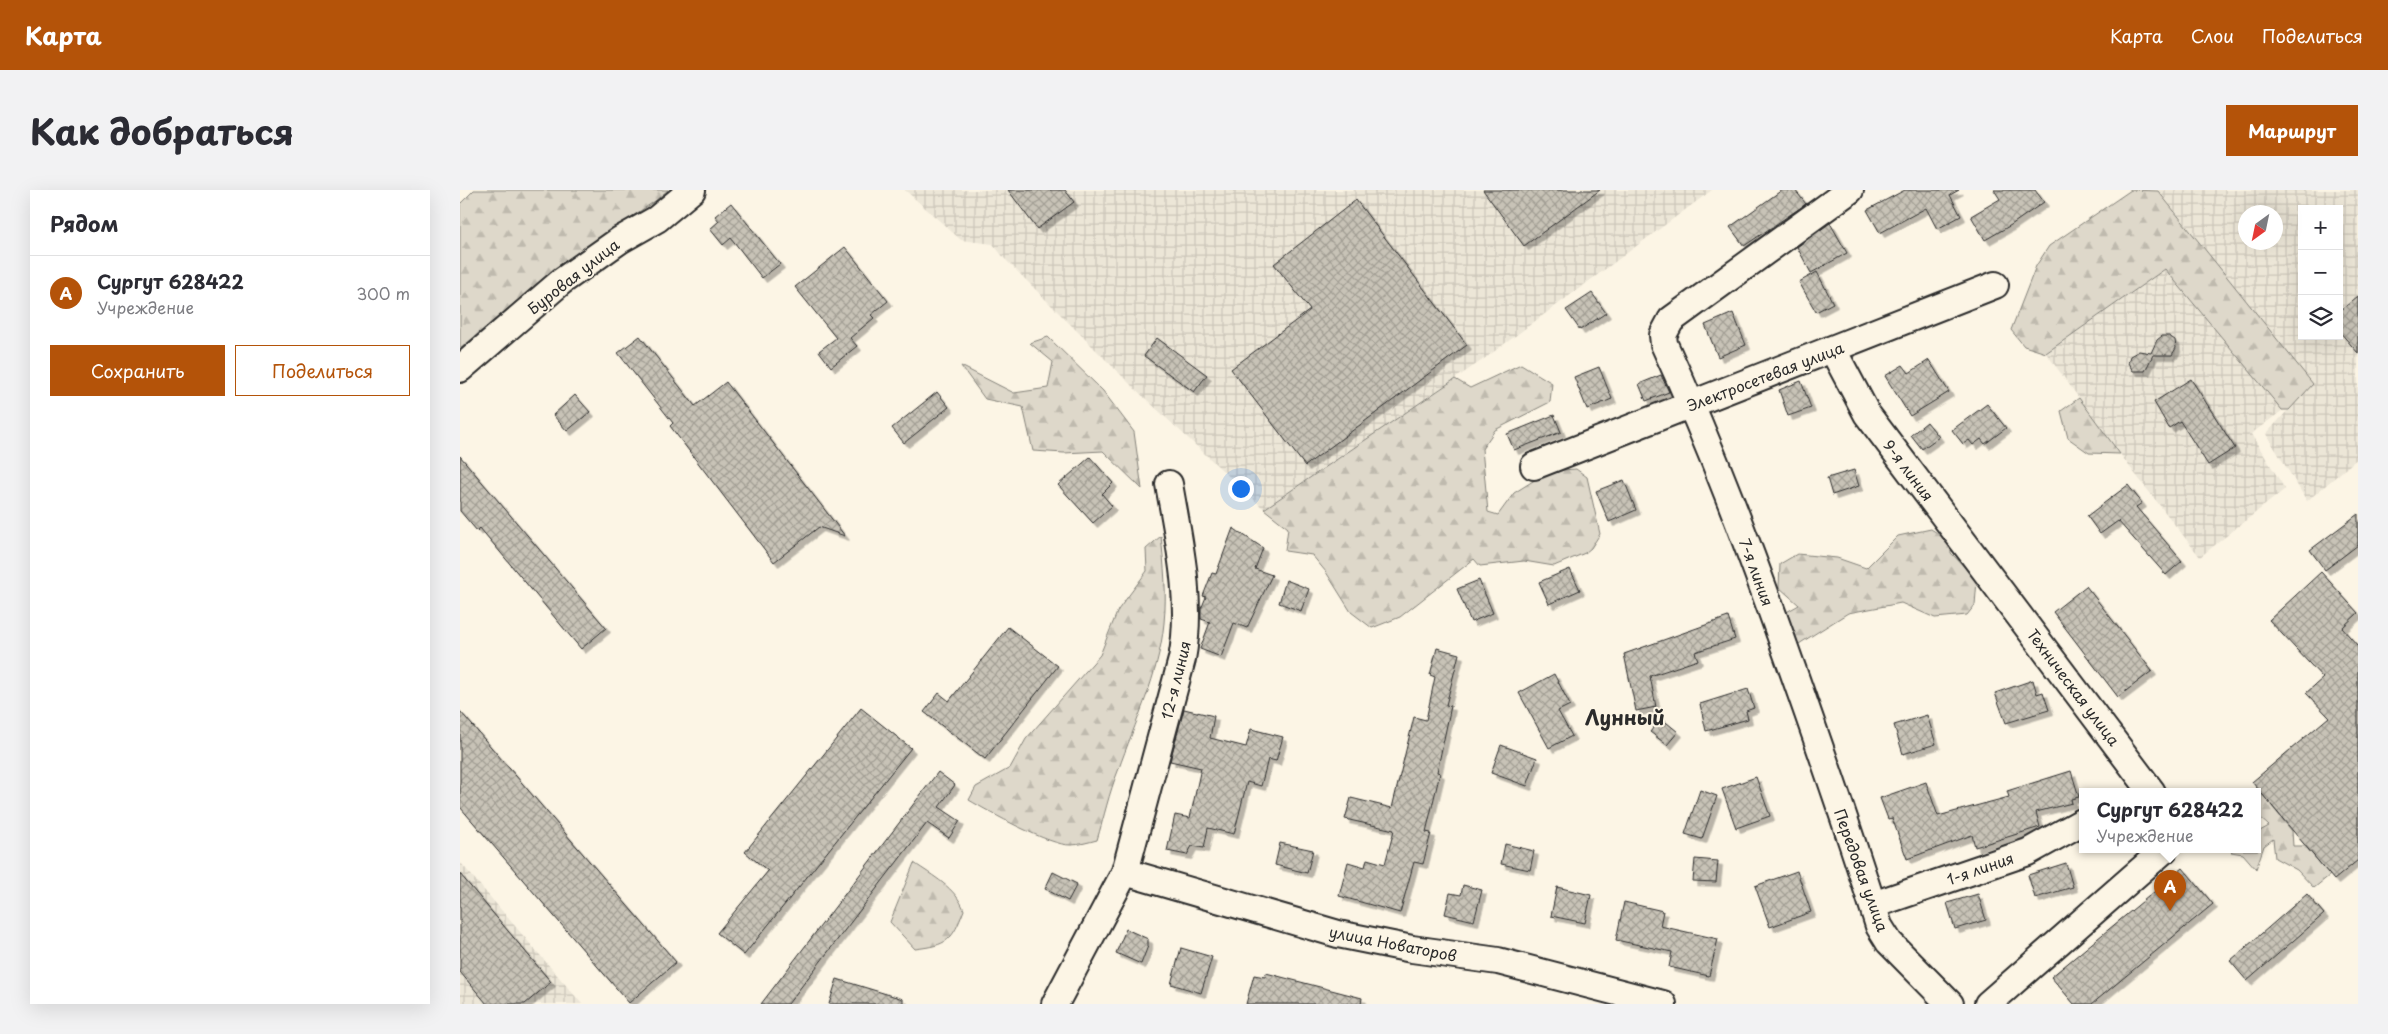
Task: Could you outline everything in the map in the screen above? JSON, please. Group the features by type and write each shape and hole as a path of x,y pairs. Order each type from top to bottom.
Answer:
{"street":[{"name":"Буровая улица","path":"460,369 562,281 620,240 657,219 692,190"},
{"path":"1691,403 1664,344 1663,335 1671,320 1850,190"},
{"name":"Электросетевая улица","path":"1534,466 1995,285"},
{"name":"9-я линия","path":"1833,350 1867,414 1995,583"},
{"name":"7-я линия","path":"1691,403 1756,566 1819,743"},
{"name":"12-я линия","path":"1055,1004 1125,872 1182,659 1186,638 1186,596 1169,484"},
{"name":"Техническая улица","path":"1995,583 2145,788"},
{"name":"Передовая улица","path":"1819,743 1879,926 1889,942 1950,1004"},
{"name":"1-я линия","path":"1873,905 2028,852 2079,824"},
{"path":"1988,1004 2161,853"},
{"name":"улица Новаторов","path":"1125,872 1338,934 1498,961 1648,1002"}],"shaded area":[{"path":"905,190 1712,190 1484,359 1264,509 1132,386 1005,259 993,244 961,240"},
{"path":"2158,190 2358,190 2358,458 2307,501 2266,434 2312,384"},
{"path":"2165,269 2283,410 2251,434 2285,489 2200,557 2129,466 2046,353"},
{"path":"460,862 582,1004 460,1004"}],"green space":[{"path":"474,190 668,190 655,201 551,272 460,349 460,204"},
{"path":"2131,190 2158,191 2313,384 2289,410 2282,410 2165,269 2046,353 2024,346 2011,330 2036,266 2049,246"},
{"path":"1048,337 1103,391 1134,432 1142,489 1103,451 1064,453 1033,451 1023,407 985,399 961,366 1014,393 1048,388 1053,362 1030,343"},
{"path":"1521,364 1552,383 1550,402 1495,430 1482,449 1488,512 1498,515 1514,493 1549,471 1576,469 1587,477 1600,534 1591,548 1585,553 1554,566 1524,561 1480,566 1474,559 1400,617 1372,628 1351,612 1326,572 1312,555 1285,551 1288,528 1264,509 1455,379 1470,388"},
{"path":"2079,398 2120,454 2089,453 2068,438 2061,411"},
{"path":"1931,529 1951,542 1951,553 1977,580 1975,605 1967,615 1935,618 1901,603 1848,613 1794,647 1783,614 1799,605 1779,587 1780,564 1797,554 1837,558 1866,568 1898,536"},
{"path":"1161,536 1165,601 1164,623 1157,661 1146,698 1109,796 1097,840 1081,844 1061,844 1020,827 969,800 976,787 1010,768 1026,739 1100,655 1118,610 1147,571 1146,549"},
{"path":"2262,794 2292,831 2293,846 2305,846 2330,875 2314,888 2297,870 2275,858 2273,839 2264,846 2256,869 2243,854 2237,853 2261,853 2261,830 2269,826 2261,819"},
{"path":"914,863 950,889 964,910 956,929 947,940 935,946 915,949 890,922"}],"building":[{"path":"1008,190 1065,190 1074,202 1037,229"},
{"path":"1483,190 1600,190 1524,246"},
{"path":"1782,190 1795,190 1806,204 1744,246 1730,227"},
{"path":"1905,190 1959,190 1950,195 1961,216 1937,229 1926,208 1880,233 1867,210"},
{"path":"1994,190 2035,190 2044,202 1985,240 1971,216 2000,199"},
{"path":"1356,200 1467,345 1305,466 1231,369 1310,310 1274,264"},
{"path":"731,203 780,264 762,278 731,238 723,245 710,229 719,221 715,216"},
{"path":"1830,223 1847,253 1811,273 1797,247"},
{"path":"845,247 888,301 871,315 874,318 850,338 857,346 831,367 819,351 836,338 795,287"},
{"path":"1817,272 1833,303 1816,312 1799,282"},
{"path":"1592,293 1606,313 1580,330 1566,310"},
{"path":"2358,296 2358,353 2343,336 2343,309"},
{"path":"1733,313 1746,345 1718,357 1705,325"},
{"path":"640,336 695,406 726,382 845,536 819,527 774,562 670,426 673,423 618,353"},
{"path":"2162,336 2169,336 2175,340 2176,348 2172,355 2153,355 2145,371 2133,371 2128,363 2130,356 2139,351 2151,353 2157,340"},
{"path":"1157,338 1207,375 1194,392 1144,356"},
{"path":"1929,360 1949,392 1910,416 1885,376 1903,365 1909,373"},
{"path":"1599,367 1612,399 1587,409 1574,377"},
{"path":"1661,375 1669,392 1646,401 1639,384"},
{"path":"2191,379 2235,448 2208,465 2180,421 2169,428 2154,402"},
{"path":"1801,381 1811,408 1788,416 1779,390"},
{"path":"937,392 949,407 904,443 892,428"},
{"path":"575,395 590,412 567,431 553,415"},
{"path":"1987,404 2006,428 1985,444 1981,439 1973,445 1969,440 1963,444 1952,430"},
{"path":"1554,415 1561,432 1514,450 1507,434"},
{"path":"1927,422 1939,437 1922,449 1911,435"},
{"path":"460,456 606,628 581,649 480,528 477,531 460,511"},
{"path":"1090,457 1113,483 1102,494 1112,506 1093,523 1058,485"},
{"path":"1854,470 1859,486 1832,495 1827,478"},
{"path":"1624,480 1636,510 1609,522 1596,491"},
{"path":"2128,485 2142,503 2136,507 2182,561 2166,575 2118,521 2100,534 2087,516"},
{"path":"2358,514 2358,545 2325,570 2310,550"},
{"path":"1233,528 1263,548 1255,569 1272,575 1247,628 1234,623 1221,657 1200,649 1210,622 1201,619 1201,609 1206,597 1203,596 1212,573 1216,574"},
{"path":"1570,569 1580,590 1549,604 1539,582"},
{"path":"2321,572 2358,613 2342,628 2358,646 2358,860 2334,880 2261,793 2261,788 2257,788 2252,782 2329,717 2306,693 2323,678 2269,620"},
{"path":"1286,580 1309,589 1301,611 1279,603"},
{"path":"1479,580 1493,613 1471,622 1457,589"},
{"path":"2086,586 2152,671 2118,697 2053,612"},
{"path":"1728,617 1735,639 1695,652 1698,660 1650,676 1656,707 1636,711 1624,654"},
{"path":"1008,627 1058,666 985,759 924,712 939,693 949,701"},
{"path":"1437,648 1459,654 1446,705 1451,706 1437,772 1440,773 1426,832 1431,833 1423,864 1414,862 1400,913 1339,896 1348,862 1365,867 1367,859 1385,864 1394,830 1345,819 1351,798 1392,808 1414,717 1426,720 1435,677 1430,675"},
{"path":"1554,674 1570,705 1558,711 1572,736 1549,748 1519,693"},
{"path":"2033,680 2037,694 2043,692 2049,710 2006,723 1995,693"},
{"path":"1748,689 1754,708 1746,711 1748,719 1706,731 1700,704"},
{"path":"861,708 911,748 744,955 717,933 768,871 745,852"},
{"path":"1184,709 1214,716 1210,738 1246,747 1251,729 1283,737 1276,761 1268,759 1261,786 1247,782 1234,834 1208,828 1204,848 1192,846 1187,855 1167,851 1175,815 1190,818 1201,768 1170,761"},
{"path":"460,711 676,962 629,1003 460,807"},
{"path":"1927,715 1936,744 1903,754 1894,725"},
{"path":"1661,718 1678,732 1667,745 1650,732"},
{"path":"1501,745 1537,758 1527,786 1491,773"},
{"path":"2071,771 2079,797 2071,799 2072,803 2036,812 2040,827 1975,847 1972,835 1907,859 1892,818 1888,819 1880,798 1926,782 1938,816 2009,797 2007,791"},
{"path":"938,772 955,785 939,807 960,821 949,838 927,823 788,1004 761,1004"},
{"path":"1756,777 1770,816 1736,828 1722,789"},
{"path":"1700,790 1717,796 1702,839 1685,834"},
{"path":"1280,843 1313,850 1307,873 1275,865"},
{"path":"1505,844 1534,851 1530,870 1501,864"},
{"path":"1695,859 1718,861 1716,882 1693,881"},
{"path":"2066,863 2073,887 2035,898 2028,875"},
{"path":"2183,868 2213,904 2092,1004 2074,1004 2051,977"},
{"path":"1797,871 1811,912 1770,927 1755,886"},
{"path":"1053,872 1077,884 1068,901 1045,889"},
{"path":"460,874 551,982 525,1004 487,1004 460,972"},
{"path":"1463,885 1482,890 1474,921 1445,914 1450,893 1461,895"},
{"path":"1557,887 1591,895 1585,923 1551,916"},
{"path":"1978,894 1986,920 1955,929 1947,903"},
{"path":"2307,894 2324,914 2247,981 2230,961"},
{"path":"1624,902 1663,911 1660,926 1718,939 1709,976 1669,967 1672,952 1616,940"},
{"path":"1126,929 1148,939 1148,946 1141,964 1116,953"},
{"path":"1181,948 1212,957 1201,993 1171,984"},
{"path":"1266,973 1362,998 1361,1004 1246,1004 1254,975 1265,977"},
{"path":"837,979 903,999 903,1004 829,1004"}],"place":[{"name":"Сургут 628422","path":"2170,911"}],"district":[{"name":"Лунный","path":"1625,717"}]}
